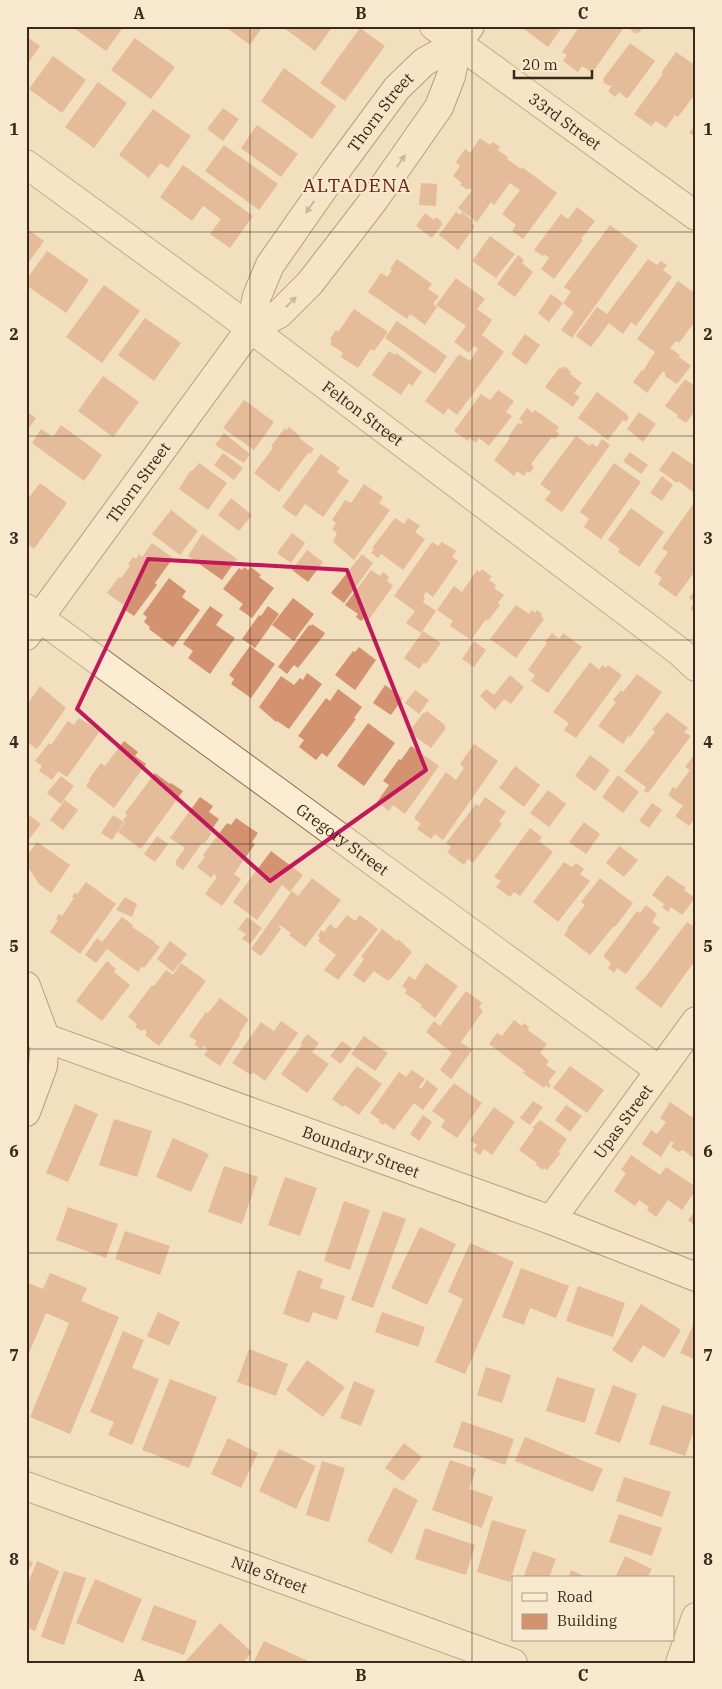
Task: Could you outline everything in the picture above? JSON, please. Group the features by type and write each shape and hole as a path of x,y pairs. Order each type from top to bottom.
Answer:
{"street":[{"name":"33rd Street","path":"434,26 464,35 696,216"},
{"name":"Thorn Street","path":"31,621 250,329 257,296 270,265 397,88 424,62 464,35"},
{"name":"Thorn Street","path":"250,329 279,314 310,284 374,200 439,107 464,35"},
{"name":"Felton Street","path":"26,164 250,329 672,646 696,667"},
{"name":"Gregory Street","path":"31,621 660,1071"},
{"path":"26,986 43,1066 26,1112"},
{"name":"Upas Street","path":"551,1220 696,1021"},
{"name":"Boundary Street","path":"35,1034 551,1220 696,1277"},
{"name":"Nile Street","path":"26,1486 513,1663"},
{"path":"680,1663 696,1617"}],"highlighted area":[{"path":"148,559 347,570 426,770 270,881 77,709"}],"building":[{"path":"71,26 124,26 106,51"},
{"path":"224,26 263,26 250,45"},
{"path":"285,26 333,26 315,51 284,28"},
{"path":"520,26 563,26 548,47"},
{"path":"580,26 625,26 592,73 582,66 578,72 563,61 567,55 562,52"},
{"path":"626,26 644,26 636,34"},
{"path":"685,26 696,26 696,34"},
{"path":"360,28 385,46 345,101 320,83"},
{"path":"26,36 40,46 26,66"},
{"path":"135,38 175,67 151,99 111,70"},
{"path":"630,43 655,61 628,98 619,92 615,97 608,91 612,86 603,82 603,79"},
{"path":"676,52 696,66 696,93 678,117 675,115 666,128 656,121 651,126 634,114 663,74 661,73"},
{"path":"53,56 86,80 62,113 29,89"},
{"path":"284,68 336,106 312,139 261,101"},
{"path":"98,82 127,103 94,148 65,127"},
{"path":"223,108 239,119 223,141 207,129"},
{"path":"153,109 191,136 168,168 160,163 149,178 119,155"},
{"path":"696,124 696,137 689,133"},
{"path":"257,125 298,154 281,177 241,148"},
{"path":"480,138 490,145 493,142 500,147 498,150 508,157 507,159 521,169 522,167 557,193 523,239 512,231 516,225 502,214 520,190 510,183 494,205 491,202 477,222 458,208 472,190 469,188 468,190 460,185 462,183 453,176 460,166 456,162 465,149 470,153"},
{"path":"224,145 278,184 259,210 205,171"},
{"path":"183,165 253,216 230,248 210,234 221,219 203,206 192,221 160,197"},
{"path":"421,183 437,184 436,206 419,205"},
{"path":"577,207 595,221 554,279 541,269 549,258 534,250 561,214 568,219"},
{"path":"456,212 460,215 462,212 473,221 471,223 475,226 458,250 439,235"},
{"path":"425,213 434,220 436,217 442,222 442,225 432,238 416,226"},
{"path":"610,225 638,246 572,338 561,330 574,312 563,303 571,292 564,287"},
{"path":"26,228 44,241 26,266"},
{"path":"490,236 515,254 496,278 472,261"},
{"path":"47,251 89,280 66,313 26,285 26,280"},
{"path":"518,255 524,260 522,263 533,272 515,297 497,284"},
{"path":"397,259 432,284 428,289 439,296 433,304 437,307 425,325 410,314 407,319 368,292 381,273 387,277"},
{"path":"648,259 657,265 661,261 667,265 663,270 672,277 636,326 631,322 623,334 609,323 591,347 576,336 597,307 607,314"},
{"path":"456,278 485,299 477,309 492,320 482,335 504,352 457,415 448,408 444,415 425,401 459,354 470,361 478,349 474,346 469,353 454,342 466,326 436,305"},
{"path":"678,281 696,294 696,320 679,343 676,341 670,348 680,355 672,366 679,357 691,366 677,384 665,376 666,374 663,371 647,393 633,382 643,371 655,352 637,339"},
{"path":"104,285 140,311 102,363 66,337"},
{"path":"551,294 563,303 549,322 538,313"},
{"path":"354,309 388,332 374,351 371,349 358,368 341,357 343,353 330,344 332,340 330,339 336,330 338,332"},
{"path":"145,318 181,343 154,381 118,355"},
{"path":"397,321 447,356 435,374 385,338"},
{"path":"525,334 540,345 526,365 511,354"},
{"path":"389,351 395,355 396,353 422,372 412,386 409,383 401,395 372,375"},
{"path":"564,366 571,372 570,374 582,383 574,393 580,397 573,407 545,387 560,367 562,369"},
{"path":"103,376 139,402 113,437 78,411"},
{"path":"685,379 696,387 696,410 686,423 665,406"},
{"path":"498,390 514,401 506,412 512,416 489,446 479,438 476,443 470,438 468,441 454,431 481,394 490,400"},
{"path":"597,392 629,417 626,422 623,420 608,440 578,418"},
{"path":"244,400 274,422 254,450 223,428"},
{"path":"527,408 533,413 535,410 559,427 556,431 559,433 555,439 552,437 531,464 534,467 530,473 527,471 524,476 517,471 514,476 494,460 518,423 521,424 523,422 519,419"},
{"path":"26,411 36,418 26,432"},
{"path":"639,412 656,424 643,442 627,429"},
{"path":"61,425 102,455 84,481 32,443 41,429 53,437"},
{"path":"289,427 300,436 299,438 314,449 310,454 308,453 279,492 254,473 273,448 271,446 285,428 287,430"},
{"path":"224,433 250,454 244,463 215,445"},
{"path":"576,436 590,446 592,443 597,447 602,439 610,445 562,512 545,500 551,492 540,484"},
{"path":"673,451 696,467 696,494 659,470"},
{"path":"630,452 648,465 641,474 623,461"},
{"path":"223,453 243,468 234,480 214,465"},
{"path":"321,454 340,468 337,472 349,481 323,517 305,504 296,517 282,507"},
{"path":"199,463 227,483 208,510 179,489 191,470"},
{"path":"614,463 641,482 601,539 584,527 589,519 580,512"},
{"path":"662,476 673,485 662,501 650,493"},
{"path":"40,483 67,503 34,549 26,543 26,501"},
{"path":"364,484 383,497 379,503 390,510 354,560 333,542 337,533 332,529 336,523 332,520 345,500 351,503"},
{"path":"231,498 252,515 239,531 218,515"},
{"path":"696,500 696,570 676,597 658,584 662,578 654,572 668,552 662,548"},
{"path":"631,508 664,532 639,567 618,552 620,549 608,540"},
{"path":"171,510 198,531 180,555 152,534"},
{"path":"395,518 404,524 408,518 420,526 415,532 425,539 403,570 381,554 378,558 371,553 374,549 372,548"},
{"path":"292,533 305,543 291,563 277,553"},
{"path":"202,534 237,559 222,580 188,556"},
{"path":"432,542 438,546 442,542 456,551 452,557 458,561 433,597 426,592 423,597 425,598 423,602 436,611 421,633 406,623 415,611 394,596"},
{"path":"152,543 173,558 155,583 157,585 134,616 122,608 124,605 107,593 130,566 128,564 133,557 136,559 139,554 142,557"},
{"path":"307,550 323,562 308,582 292,570"},
{"path":"362,554 373,563 344,603 331,593"},
{"path":"244,567 248,570 251,567 261,575 259,577 274,588 252,618 239,609 243,604 223,589 239,568 242,570"},
{"path":"482,569 492,577 489,580 496,585 494,588 504,595 498,603 500,605 488,621 486,619 471,640 450,626 453,621 437,610 454,586 462,592 477,570 480,572"},
{"path":"371,570 380,576 383,572 389,577 387,581 393,586 368,621 364,618 361,621 356,617 358,614 345,605"},
{"path":"169,578 186,591 182,597 200,610 173,647 149,629 150,627 144,622 147,617 143,614"},
{"path":"696,588 696,613 690,609 695,602 689,598"},
{"path":"293,598 314,614 294,641 272,625"},
{"path":"516,605 529,614 532,610 535,613 537,610 544,619 516,658 490,639"},
{"path":"210,606 223,615 216,625 235,638 210,674 188,658 193,651 183,644"},
{"path":"268,606 279,614 255,648 242,639"},
{"path":"312,624 325,633 324,635 298,668 294,665 287,674 278,667 309,625 311,626"},
{"path":"423,631 441,643 426,664 424,662 419,669 404,658"},
{"path":"552,633 559,639 563,633 582,647 548,693 531,681 535,675 528,670"},
{"path":"474,641 486,650 474,667 462,659"},
{"path":"250,646 275,664 251,698 231,684 234,679 229,675"},
{"path":"359,647 376,660 355,690 335,675 353,651 355,652"},
{"path":"590,662 599,670 603,665 606,668 608,665 622,675 576,738 564,730 569,723 553,712"},
{"path":"307,673 322,684 289,729 276,722 259,707 281,676 294,685 300,678 303,680"},
{"path":"637,674 662,692 623,744 598,726 616,702 613,700 621,690 623,692"},
{"path":"510,675 524,687 511,704 504,699 495,710 480,696 486,689 494,695"},
{"path":"385,685 403,698 391,715 373,703"},
{"path":"40,686 66,708 37,749 26,741 26,706"},
{"path":"338,689 362,707 354,718 356,719 327,757 322,753 316,760 299,747 304,740 298,736 326,698 330,701"},
{"path":"415,690 429,700 419,714 405,703"},
{"path":"427,711 445,725 446,728 431,748 409,732 424,712 426,713"},
{"path":"667,712 688,728 684,732 691,736 648,793 644,791 646,787 624,771 655,732 652,730"},
{"path":"79,718 100,731 67,777 58,771 52,780 39,771 42,766 35,761 49,743 51,745 68,721 74,725"},
{"path":"368,723 395,743 364,786 337,766"},
{"path":"124,741 138,752 135,756 146,764 114,808 86,786 101,763 105,766"},
{"path":"474,744 498,761 443,840 435,834 431,839 417,829 421,824 414,818 446,772 456,780 464,768 460,764"},
{"path":"411,746 439,766 405,814 393,805 389,811 377,802 389,785 383,781"},
{"path":"696,753 696,817 689,826 675,816 683,806 668,795 673,787 676,789 690,770 685,767"},
{"path":"590,755 610,770 595,791 575,776"},
{"path":"515,766 540,785 524,807 499,788"},
{"path":"155,773 183,791 141,849 118,832 125,822 123,820 127,815 125,813"},
{"path":"618,775 639,792 623,813 602,797"},
{"path":"61,776 74,786 61,804 47,793"},
{"path":"548,790 566,804 549,827 530,813"},
{"path":"200,797 213,806 209,812 219,819 210,832 212,833 204,844 202,843 183,870 176,865 176,861 185,848 170,838"},
{"path":"485,797 506,812 499,821 502,824 473,863 468,859 464,865 447,852 451,847 446,843 476,804 479,806"},
{"path":"65,800 78,810 63,830 50,820"},
{"path":"652,803 662,810 649,828 639,821"},
{"path":"26,813 41,824 26,843"},
{"path":"113,815 124,822 112,840 101,833"},
{"path":"236,818 258,833 252,842 255,844 234,874 241,879 222,906 205,894 217,877 214,874 211,878 197,867 205,857 203,855 227,823 231,825"},
{"path":"584,822 600,834 586,854 569,842"},
{"path":"530,828 542,837 539,841 553,852 520,896 514,892 510,897 496,887 501,881 494,877"},
{"path":"157,836 168,844 155,862 144,854"},
{"path":"37,842 70,865 51,893 39,884 26,864 26,857"},
{"path":"619,846 638,860 624,877 606,863"},
{"path":"271,851 303,875 290,892 282,885 257,920 233,902"},
{"path":"564,862 572,867 576,863 584,869 580,874 590,881 558,922 533,902"},
{"path":"667,875 686,888 684,890 695,898 682,915 671,907 668,912 662,907 664,904 652,895"},
{"path":"312,878 341,900 305,947 289,935 291,933 280,925 281,929 261,956 251,949 292,891 298,896"},
{"path":"600,878 633,903 590,955 564,935 567,928 585,905 581,902"},
{"path":"86,882 116,904 80,954 50,932 58,920 56,919 59,914 62,916 74,898 72,897 75,892 77,894"},
{"path":"125,897 137,904 132,917 116,910"},
{"path":"646,905 657,914 652,922 660,928 626,974 617,968 614,973 608,968 611,963 604,955 637,911 640,913"},
{"path":"347,915 355,921 360,915 378,929 338,980 324,970 336,955 318,941 320,938 318,936 321,930 324,932 330,924 336,929"},
{"path":"122,917 133,925 132,927 160,947 144,968 142,966 138,972 107,949 96,963 85,955 97,938 102,942"},
{"path":"247,917 262,928 250,944 242,939 246,934 238,929"},
{"path":"687,922 696,928 696,947 693,949 696,951 696,963 694,962 661,1008 635,988"},
{"path":"382,929 397,941 398,939 412,952 388,981 374,971 364,983 353,975 364,959 361,957"},
{"path":"170,941 187,954 173,972 157,959"},
{"path":"107,961 116,969 114,972 130,985 102,1021 76,1001"},
{"path":"181,963 206,981 159,1046 145,1035 147,1032 144,1029 142,1031 135,1027 137,1024 128,1017 166,970 173,975"},
{"path":"426,963 458,986 435,1018 421,1007 422,1005 405,993 407,990 402,986 409,976 415,980"},
{"path":"466,991 482,1003 479,1007 483,1011 461,1042 472,1050 451,1079 440,1070 452,1053 426,1032 434,1021 440,1026"},
{"path":"220,998 249,1019 220,1066 204,1055 208,1050 204,1046 201,1049 194,1044 197,1041 189,1036 206,1012 208,1013"},
{"path":"514,1020 522,1026 524,1023 529,1027 528,1030 547,1044 540,1053 549,1061 546,1065 556,1072 548,1082 551,1085 549,1088 546,1085 544,1088 523,1073 525,1071 489,1044 497,1033 502,1036"},
{"path":"281,1021 298,1033 265,1081 253,1072 251,1075 232,1063 261,1022 274,1031"},
{"path":"307,1034 319,1043 312,1052 329,1064 307,1093 281,1074 302,1045 300,1044"},
{"path":"364,1036 388,1053 375,1071 351,1054"},
{"path":"342,1041 352,1048 341,1064 330,1056"},
{"path":"357,1066 382,1084 359,1115 332,1099"},
{"path":"570,1066 604,1090 587,1113 553,1088"},
{"path":"412,1070 425,1079 419,1087 421,1089 427,1080 438,1089 423,1110 414,1103 394,1130 385,1123 383,1125 378,1121 380,1120 370,1113 399,1072 406,1077"},
{"path":"454,1083 482,1103 457,1138 441,1127 445,1120 432,1111"},
{"path":"533,1101 543,1107 530,1125 520,1118"},
{"path":"670,1102 696,1120 696,1160 683,1150 679,1152 671,1147 674,1143 671,1141 661,1157 642,1144 651,1130 657,1134 666,1122 660,1118"},
{"path":"75,1104 98,1114 68,1182 46,1173"},
{"path":"566,1105 582,1116 570,1132 555,1120"},
{"path":"494,1107 515,1122 492,1155 484,1149 480,1155 473,1150 477,1145 470,1140"},
{"path":"423,1115 432,1122 419,1141 410,1134"},
{"path":"114,1119 152,1131 137,1177 99,1165"},
{"path":"540,1120 567,1139 558,1152 561,1153 547,1170 544,1168 543,1170 536,1165 537,1163 519,1150 534,1129 532,1128"},
{"path":"173,1138 209,1154 191,1192 156,1177"},
{"path":"631,1155 660,1175 666,1167 696,1187 696,1190 682,1210 668,1200 656,1217 647,1210 649,1207 639,1200 635,1206 614,1191 626,1173 621,1170"},
{"path":"224,1166 258,1177 242,1224 208,1212"},
{"path":"285,1177 317,1188 300,1236 268,1225"},
{"path":"344,1201 370,1210 350,1270 324,1261"},
{"path":"68,1207 118,1224 106,1258 56,1240"},
{"path":"696,1210 696,1226 688,1220"},
{"path":"383,1211 406,1219 373,1308 351,1300"},
{"path":"420,1227 456,1244 427,1305 391,1288"},
{"path":"125,1231 170,1246 160,1275 115,1259"},
{"path":"470,1243 514,1262 465,1374 435,1362 463,1299 448,1292"},
{"path":"521,1268 569,1286 556,1318 530,1308 524,1325 502,1317"},
{"path":"298,1270 323,1279 320,1288 345,1296 337,1320 313,1312 309,1323 283,1314"},
{"path":"50,1273 87,1288 81,1301 119,1317 70,1434 30,1417 69,1323 46,1313 26,1360 26,1282 43,1289"},
{"path":"578,1286 625,1303 613,1337 566,1321"},
{"path":"641,1304 681,1330 664,1358 643,1345 632,1363 612,1350"},
{"path":"158,1312 180,1322 169,1346 147,1336"},
{"path":"382,1312 425,1327 418,1347 375,1332"},
{"path":"694,1323 696,1324 696,1360 680,1353"},
{"path":"123,1331 144,1340 132,1368 159,1379 132,1445 108,1435 114,1422 90,1412"},
{"path":"249,1349 288,1364 276,1396 237,1382"},
{"path":"307,1360 345,1387 323,1417 286,1390"},
{"path":"486,1367 511,1375 502,1403 477,1395"},
{"path":"557,1377 595,1389 585,1423 546,1411"},
{"path":"170,1379 217,1397 189,1468 142,1450"},
{"path":"354,1381 375,1390 361,1426 340,1418"},
{"path":"613,1385 637,1394 620,1443 595,1434"},
{"path":"662,1405 696,1416 696,1424 685,1456 649,1444"},
{"path":"462,1421 514,1439 505,1465 453,1447"},
{"path":"525,1437 603,1469 593,1492 515,1461"},
{"path":"228,1438 258,1453 241,1488 211,1474"},
{"path":"404,1443 422,1457 403,1481 385,1468"},
{"path":"279,1449 316,1466 296,1509 259,1491"},
{"path":"450,1460 476,1469 469,1489 493,1497 482,1528 432,1510"},
{"path":"322,1461 345,1468 329,1522 306,1515"},
{"path":"624,1477 671,1492 662,1517 616,1501"},
{"path":"394,1487 418,1500 392,1554 367,1541"},
{"path":"619,1514 662,1528 652,1556 609,1542"},
{"path":"492,1520 526,1530 510,1582 477,1572"},
{"path":"425,1528 475,1545 466,1575 415,1559"},
{"path":"533,1551 556,1559 550,1576 524,1576"},
{"path":"625,1556 652,1569 648,1576 616,1576"},
{"path":"26,1559 33,1563 26,1574"},
{"path":"37,1561 59,1571 35,1631 26,1627 26,1588"},
{"path":"571,1570 584,1576 569,1576"},
{"path":"64,1571 86,1578 64,1645 41,1637"},
{"path":"95,1579 142,1599 123,1643 76,1623"},
{"path":"154,1605 197,1621 184,1655 141,1640"},
{"path":"220,1623 252,1652 243,1663 184,1663"},
{"path":"264,1641 308,1661 307,1663 253,1663"}],"district":[{"name":"ALTADENA","path":"357,185"}]}
